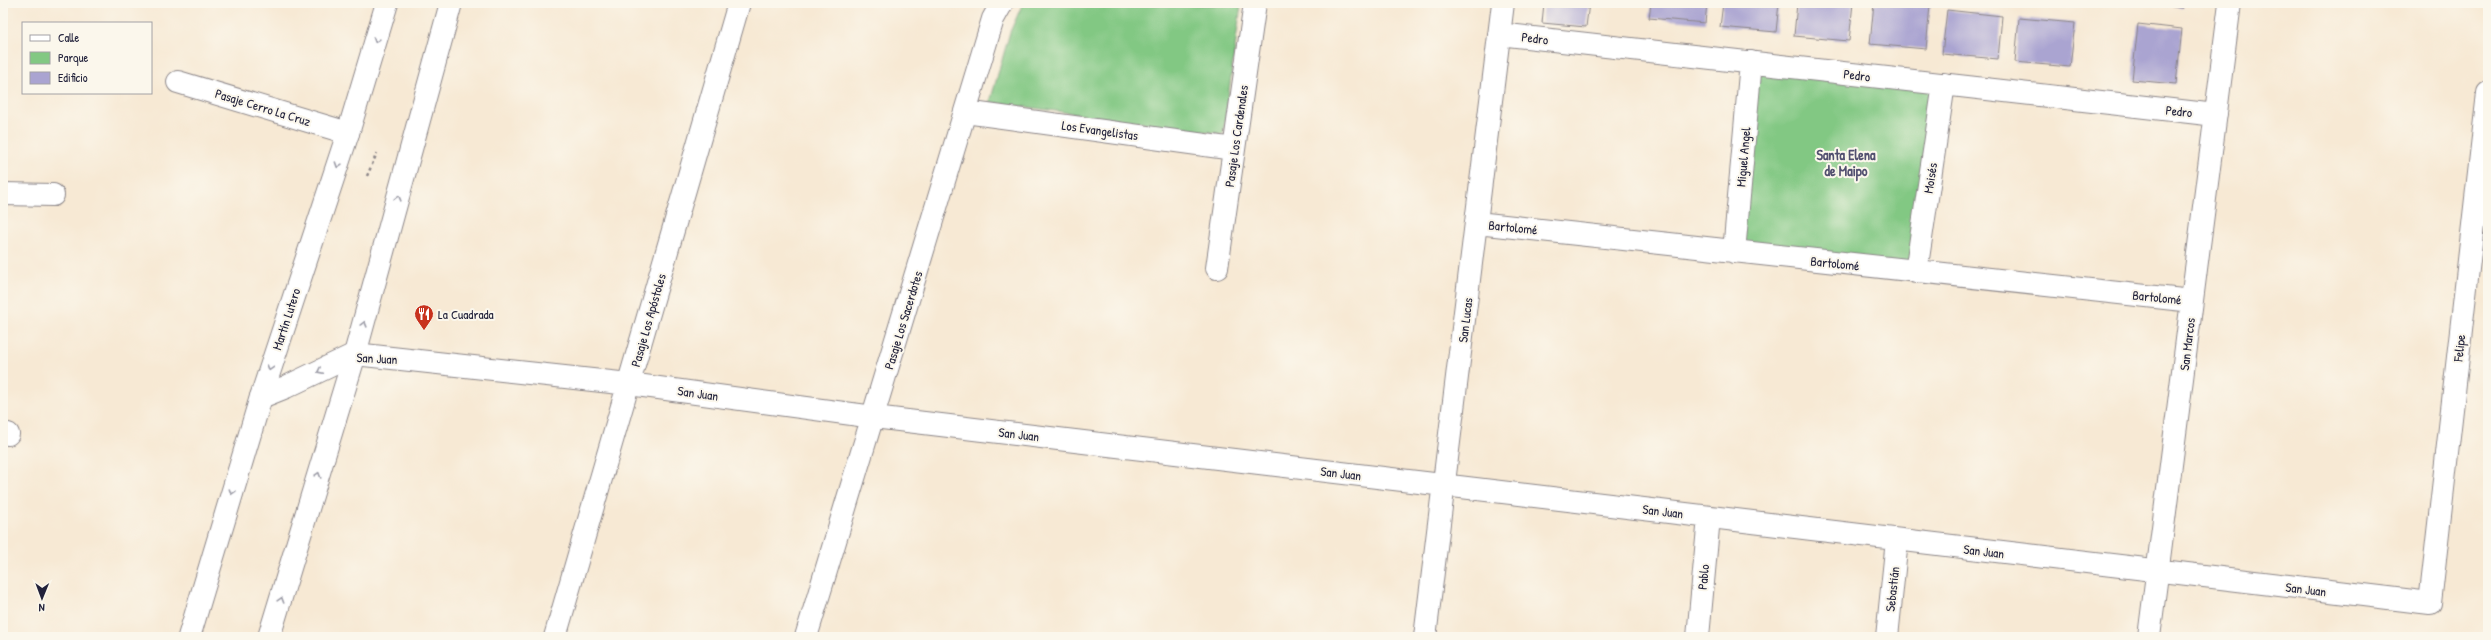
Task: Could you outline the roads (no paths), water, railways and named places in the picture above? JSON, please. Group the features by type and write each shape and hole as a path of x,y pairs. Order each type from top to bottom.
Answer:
{"street":[{"name":"Martín Lutero","path":"189,637 261,397 348,133 387,3"},
{"path":"269,637 355,354 451,3"},
{"name":"Pasaje Los Apóstoles","path":"554,637 630,384 738,3"},
{"name":"Pasaje Los Sacerdotes","path":"806,637 874,417 993,20 1002,3"},
{"name":"Pasaje Los Cardenales","path":"1217,268 1255,3"},
{"name":"San Lucas","path":"1425,637 1503,3"},
{"name":"San Marcos","path":"2149,637 2230,3"},
{"name":"Pedro","path":"1499,34 2216,115"},
{"name":"Miguel Angel","path":"1734,252 1751,62"},
{"name":"Pasaje Cerro La Cruz","path":"178,82 348,133"},
{"name":"Moisés","path":"1916,272 1944,84"},
{"name":"Felipe","path":"2430,603 2479,253 2488,93"},
{"name":"Los Evangelistas","path":"965,112 1234,149"},
{"path":"3,194 53,195"},
{"name":"Bartolomé","path":"1477,223 2192,301"},
{"name":"San Juan","path":"261,397 286,387 355,354 630,384 874,417 2157,572 2430,603"},
{"name":"Pablo","path":"1698,637 1709,517"},
{"name":"Sebastián","path":"1886,637 1897,540"}],"place":[{"name":"La Cuadrada","path":"424,331"}],"district":[{"name":"Santa Elena de Maipo","path":"1846,164"}]}
